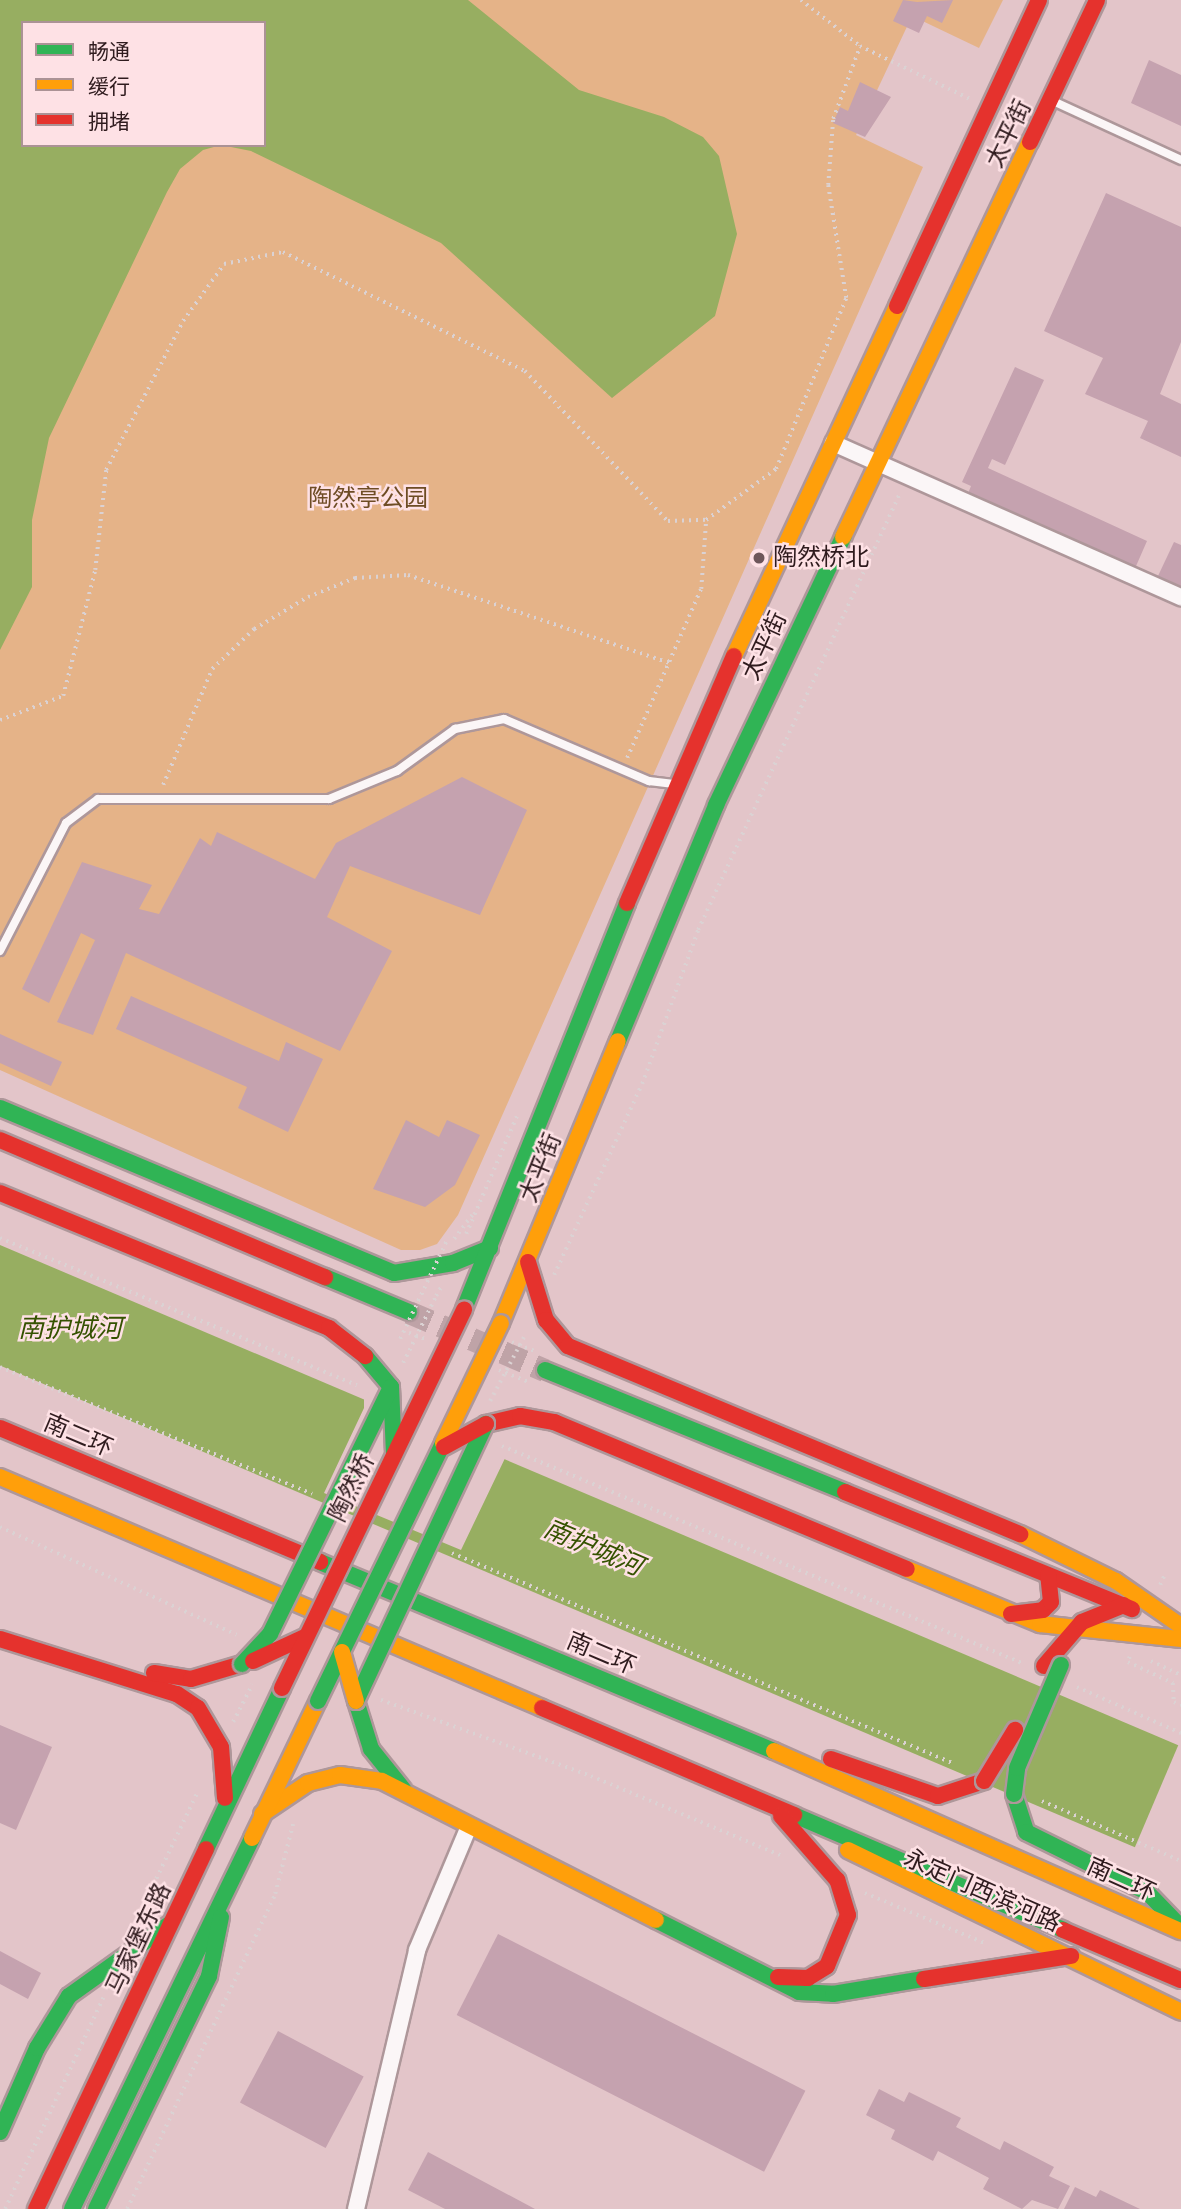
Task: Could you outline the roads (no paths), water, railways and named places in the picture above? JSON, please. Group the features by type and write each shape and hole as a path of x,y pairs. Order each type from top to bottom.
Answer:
{"main road":[{"name":"太平街","path":"464,1309 675,784 1039,0"},
{"name":"太平街","path":"444,1447 528,1262 716,805 875,463 1097,0"},
{"path":"0,1108 394,1273 453,1263 490,1248"},
{"path":"0,1140 409,1312"},
{"path":"0,1193 330,1328 361,1351 391,1387 394,1454"},
{"path":"528,1262 546,1320 568,1346 1032,1539 1115,1581 1181,1626"},
{"name":"陶然桥","path":"282,1688 464,1309"},
{"path":"545,1370 1124,1605 1181,1631"},
{"path":"242,1664 270,1634 391,1387"},
{"path":"72,2209 229,1880 444,1447 486,1424 520,1416 554,1422 1011,1614 1077,1626 1181,1639"},
{"path":"363,1698 486,1424"},
{"name":"南二环","path":"0,1428 786,1756 1181,1929"},
{"path":"0,1477 1181,1980"},
{"path":"1011,1614 1043,1610 1051,1602 1048,1575"},
{"path":"786,1756 842,1759 938,1796 984,1781 1045,1664 1077,1626 1124,1605"},
{"path":"1011,1614 1045,1664"},
{"path":"0,1624 162,1675 191,1679 242,1664 305,1637"},
{"path":"1119,1630 1089,1639 1045,1664 1017,1768 1014,1794 1026,1832 1147,1892 1181,1929"},
{"path":"0,1639 188,1701 221,1747 225,1798"},
{"path":"342,1652 363,1698 371,1749 403,1789"},
{"name":"马家堡东路","path":"36,2209 173,1921 225,1798 282,1688"},
{"path":"262,1814 302,1785 340,1775 403,1789 757,1976 799,1992 833,1994 1071,1956"},
{"path":"757,1976 808,1978 827,1966 842,1942 848,1915 837,1880 769,1804"},
{"name":"永定门西滨河路","path":"769,1804 898,1879 1071,1956 1181,2012"},
{"path":"96,2209 209,1976 229,1880"},
{"path":"0,2133 37,2048 69,1996 173,1921"}],"street":[{"path":"833,443 1181,597"},
{"path":"356,2209 417,1950 469,1826"}],"lane":[{"path":"1051,99 1181,160"},
{"path":"0,951 66,823 98,799 329,799 397,771 455,729 504,719 621,769 675,784"}],"water":[{"path":"0,0 468,0 579,90 664,117 703,137 719,156 737,234 715,316 612,398 441,243 251,151 231,147 266,147 266,21 21,21 21,147 214,147 203,150 180,169 49,438 32,520 32,587 0,650"},
{"name":"南护城河","path":"0,1245 1178,1745 1135,1847 0,1366"}],"tunnel":[{"path":"409,1312 545,1370"}],"place":[{"name":"陶然桥北","path":"759,558"}],"park label":[{"name":"陶然亭公园","path":"368,499"}]}
